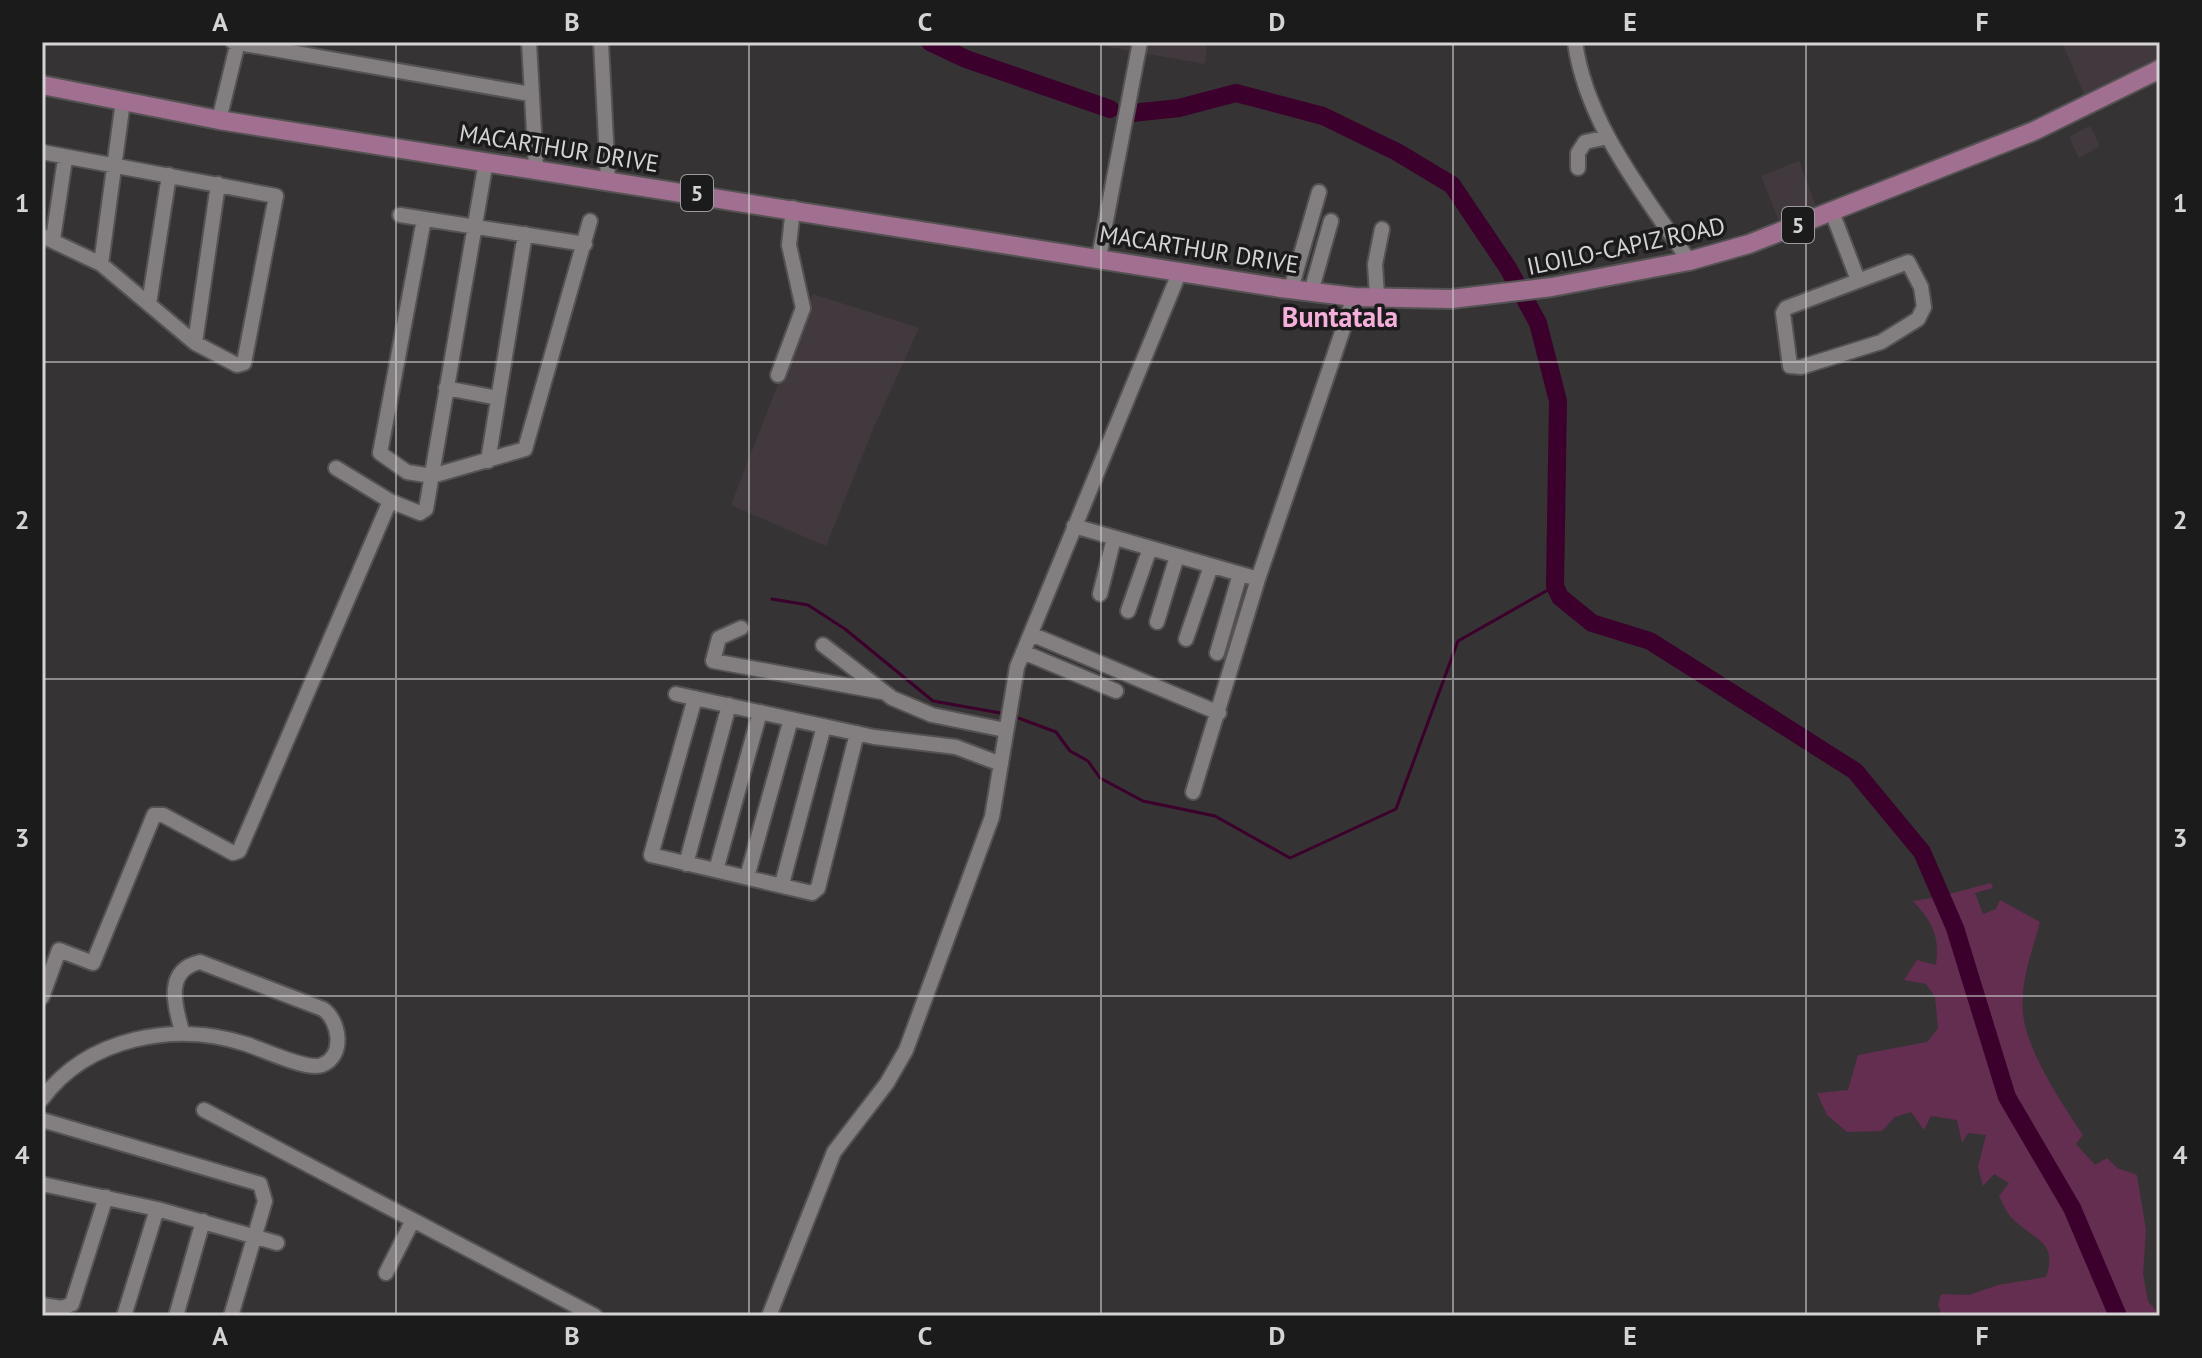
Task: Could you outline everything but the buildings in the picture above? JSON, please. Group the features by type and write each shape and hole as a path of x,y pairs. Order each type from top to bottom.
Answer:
{"main road":[{"name":"ILOILO-CAPIZ ROAD","path":"1354,297 1451,299 1504,294 1689,261 1749,244 2034,131 2160,69"},
{"name":"MACARTHUR DRIVE","path":"42,85 219,120 1354,297"}],"street":[{"path":"219,120 236,42 530,94"},
{"path":"529,42 536,168"},
{"path":"601,42 608,180"},
{"path":"1099,257 1140,42"},
{"path":"1575,42 1592,103 1608,137 1689,261"},
{"path":"101,264 123,101"},
{"path":"1578,168 1578,153 1585,142 1608,137"},
{"path":"42,152 115,168 272,193 276,201 244,363 237,365 195,343 101,264 48,238 65,159"},
{"path":"336,468 390,501 420,513 424,511 486,161"},
{"path":"149,304 169,175"},
{"path":"195,343 218,184"},
{"path":"1291,289 1319,192"},
{"path":"778,375 803,308 789,245 793,208"},
{"path":"1832,212 1858,280"},
{"path":"400,215 585,244"},
{"path":"424,219 380,448 383,457 407,472 432,476 525,449 590,221"},
{"path":"1311,292 1331,221"},
{"path":"1377,296 1375,264 1382,229"},
{"path":"488,461 525,234"},
{"path":"1910,262 1921,287 1922,314 1881,342 1801,367 1790,366 1784,310 1858,280 1910,262"},
{"path":"769,1316 834,1152 887,1083 906,1050 992,817 1010,698 1023,652 1180,271"},
{"path":"1193,792 1258,579 1354,297"},
{"path":"446,388 498,398"},
{"path":"42,997 59,950 93,963 154,815 163,815 233,853 239,851 390,501"},
{"path":"1074,526 1258,579"},
{"path":"1100,594 1114,538"},
{"path":"1128,611 1150,548"},
{"path":"1157,622 1177,556"},
{"path":"1186,639 1211,566"},
{"path":"1217,653 1240,574"},
{"path":"741,628 719,638 713,661 882,692 932,715 1005,727"},
{"path":"1031,634 1219,713"},
{"path":"823,645 847,661 882,692"},
{"path":"1023,652 1116,691"},
{"path":"676,694 857,733 956,747 1001,764"},
{"path":"695,698 650,852 655,857 812,893 818,888 857,733"},
{"path":"686,864 729,705"},
{"path":"716,870 760,712"},
{"path":"747,877 791,719"},
{"path":"782,884 824,726"},
{"path":"42,1099 56,1080 99,1049 182,1031 243,1043 308,1065 321,1065 330,1059 337,1044 338,1028 333,1016 323,1009 200,962 186,965 177,975 173,998 182,1031"},
{"path":"204,1110 595,1316"},
{"path":"42,1120 260,1184 265,1201 231,1316"},
{"path":"42,1184 157,1209 277,1243"},
{"path":"42,1305 62,1308 72,1304 106,1197"},
{"path":"124,1316 157,1209"},
{"path":"386,1273 413,1220"},
{"path":"176,1316 203,1221"}],"shaded area":[{"path":"1081,42 1207,42 1205,64"},
{"path":"2062,42 2160,42 2160,57 2084,94"},
{"path":"2090,126 2100,146 2079,158 2069,137"},
{"path":"1799,161 1816,206 1779,221 1761,176"},
{"path":"813,294 919,328 874,427 826,546 731,505"},
{"path":"1991,883 1993,888 1975,893 1983,914 1996,909 2000,900 2040,922 2023,990 2026,1028 2047,1077 2083,1135 2076,1144 2095,1165 2107,1158 2117,1168 2137,1175 2146,1230 2143,1274 2148,1301 2160,1316 2125,1316 2070,1194 2008,1087 1945,895"},
{"path":"1939,897 1948,917 2003,1097 2072,1218 2115,1316 1942,1316 1938,1305 1941,1294 1969,1295 1998,1285 2046,1277 2049,1265 2049,1256 2042,1242 2012,1218 2003,1205 1999,1196 2009,1183 1994,1174 1983,1186 1978,1167 1986,1135 1968,1133 1962,1143 1957,1120 1931,1116 1924,1130 1911,1112 1895,1117 1882,1131 1847,1132 1827,1115 1817,1093 1848,1090 1858,1055 1927,1042 1938,1028 1935,997 1926,984 1904,980 1917,960 1936,965 1937,945 1933,930 1913,901"}],"waterway":[{"path":"930,42 966,59 1110,109"},
{"path":"1132,113 1179,108 1236,93 1323,116 1397,152 1452,185 1508,268 1538,323 1558,401 1555,586 1560,597 1592,623 1650,641 1855,771 1922,852 1955,928 2007,1097 2072,1208 2118,1316"},
{"path":"1013,716 1056,732 1070,751 1088,761 1100,778 1143,801 1215,816 1290,858 1396,809 1458,641 1555,586"},
{"path":"772,599 808,605 845,629 933,701 1006,714"}],"district":[{"name":"Buntatala","path":"1340,316"}]}
